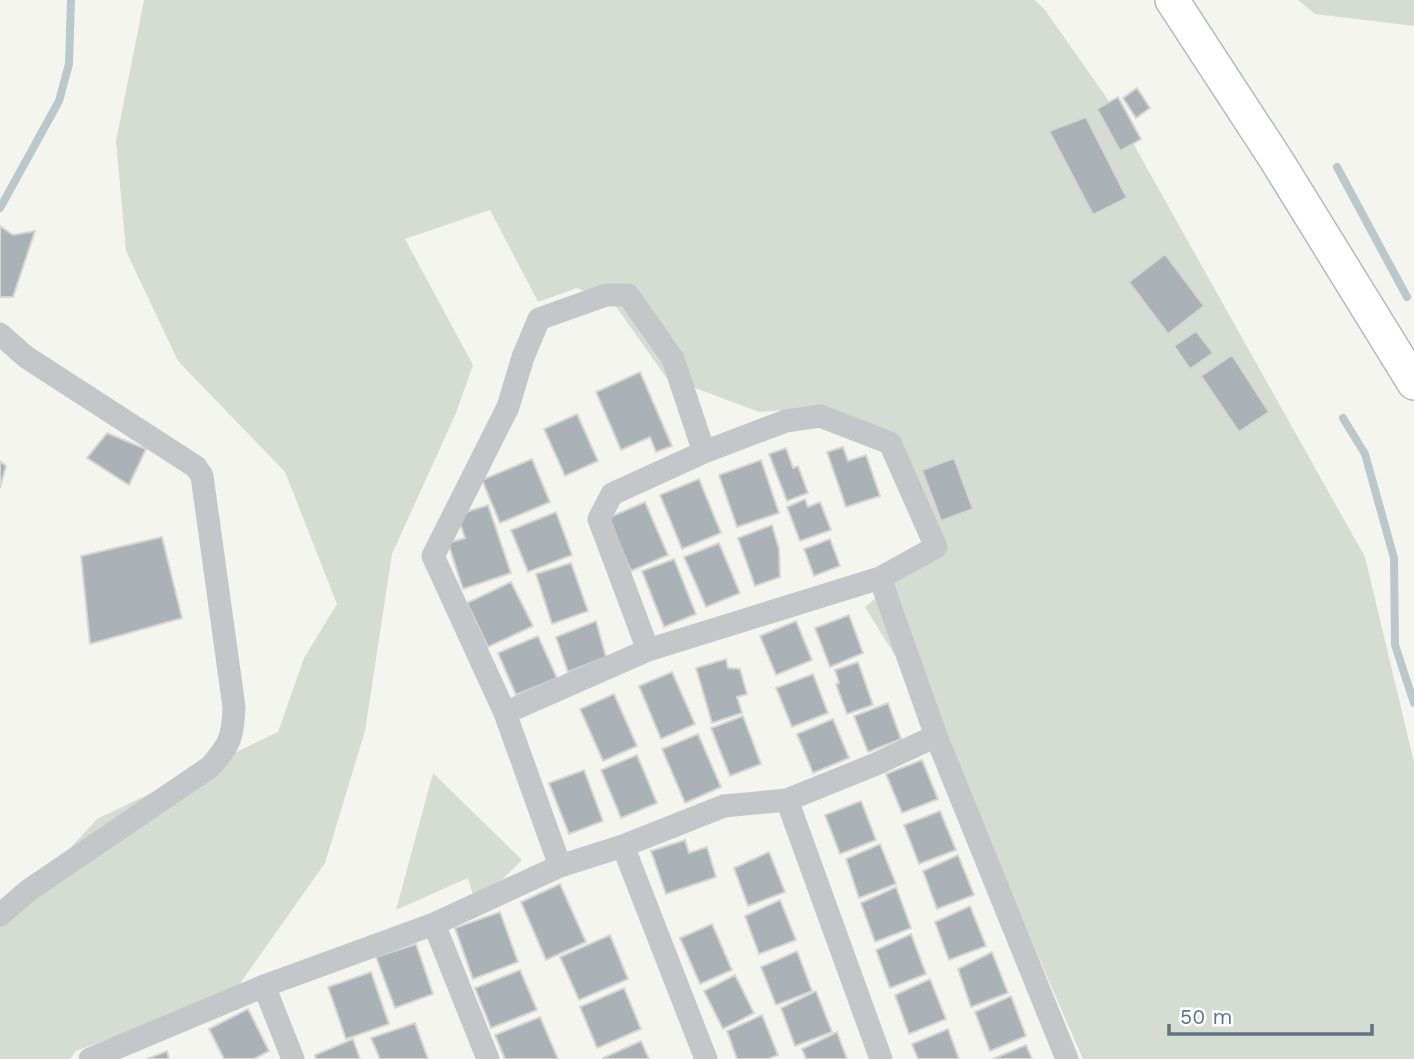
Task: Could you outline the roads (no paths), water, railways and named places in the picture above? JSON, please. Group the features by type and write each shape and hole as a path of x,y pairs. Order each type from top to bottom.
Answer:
{"street":[{"path":"1172,0 1284,173 1414,383"},
{"path":"560,866 505,713 433,556 508,407 523,357 540,319 606,295 628,295 673,359 704,452"},
{"path":"0,334 26,357 196,467 202,476 234,707 228,748 210,767 29,890 0,915"},
{"path":"505,713 648,650 880,578 936,547 890,443 820,416 786,421 704,452 612,494 599,519 648,650"},
{"path":"880,578 936,736 1067,1059"},
{"path":"90,1059 264,986 434,924 560,866 623,846 724,806 787,800 936,736"},
{"path":"787,800 881,1059"},
{"path":"623,846 706,1059"},
{"path":"434,924 488,1059"},
{"path":"264,986 293,1059"}],"waterway":[{"path":"0,208 59,101 69,64 71,0"},
{"path":"1337,167 1407,297"},
{"path":"1343,418 1365,454 1394,558 1395,645 1414,703"}]}
